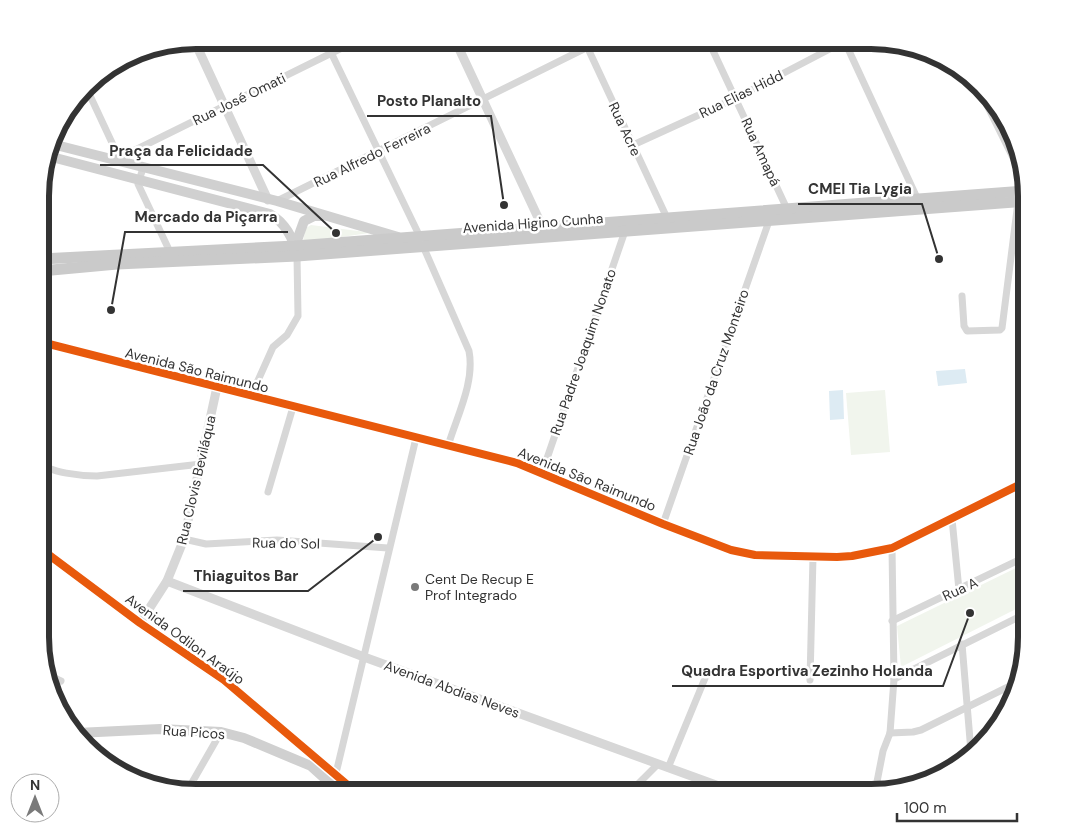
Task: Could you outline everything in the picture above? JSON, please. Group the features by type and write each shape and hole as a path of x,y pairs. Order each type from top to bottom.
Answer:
{"main road":[{"path":"58,145 273,200 399,238"},
{"path":"54,158 270,214 284,226 296,251"},
{"name":"Avenida Higino Cunha","path":"49,262 170,252 296,251 399,238 421,242 542,226 1018,192"},
{"name":"Avenida Higino Cunha","path":"49,262 117,264 421,242 537,238 1018,202"},
{"path":"296,251 304,221 314,216 327,216"},
{"name":"Avenida Odilon Araújo","path":"51,557 140,623 224,680 331,778 341,784"},
{"name":"Rua Picos","path":"84,733 160,729 221,732 244,738 311,766 331,778"},
{"name":"Avenida Odilon Araújo","path":"331,778 335,784"}],"street":[{"path":"198,49 225,107 273,200"},
{"path":"330,49 421,242 468,351 471,362 470,376 448,446"},
{"name":"Rua José Omati","path":"120,160 340,49"},
{"path":"459,49 542,226 537,238"},
{"name":"Rua Alfredo Ferreira","path":"273,200 378,152 484,100 577,49"},
{"name":"Rua Acre","path":"588,49 667,218"},
{"name":"Rua Amapá","path":"712,49 787,209"},
{"name":"Rua Elias Hidd","path":"632,145 736,98 830,49"},
{"path":"849,49 918,200"},
{"path":"89,95 120,160"},
{"path":"987,105 1013,157"},
{"path":"143,168 138,181 139,187 170,252"},
{"name":"Rua João da Cruz Monteiro","path":"663,524 769,221"},
{"name":"Rua Padre Joaquim Nonato","path":"542,473 625,231"},
{"path":"962,296 965,329 967,331 1000,330 1002,328 1018,232"},
{"path":"251,396 273,347 287,335 298,316 296,251"},
{"name":"Avenida São Raimundo","path":"49,344 517,463 663,524 731,550 755,555 852,556 892,548 1018,486"},
{"name":"Rua Clovis Beviláqua","path":"140,623 167,582 184,539 217,387"},
{"path":"268,492 293,407"},
{"path":"331,778 336,769 364,658 388,548 416,438"},
{"path":"49,468 89,476 201,464"},
{"path":"952,519 959,590"},
{"name":"Rua do Sol","path":"184,539 206,544 277,540 388,548"},
{"path":"877,784 890,733 894,679 892,548"},
{"path":"810,680 813,557"},
{"name":"Rua A","path":"892,621 1018,560"},
{"name":"Avenida Abdias Neves","path":"167,582 364,658 713,784"},
{"path":"894,679 1018,617"},
{"path":"962,644 971,744"},
{"path":"668,768 708,671"},
{"path":"55,679 61,681"},
{"path":"890,733 921,730 1009,686"},
{"path":"191,784 221,732"},
{"path":"638,784 658,764"}],"shaded area":[{"path":"311,225 369,233 303,241 306,228"},
{"path":"965,369 967,383 938,386 936,371"},
{"path":"843,390 844,419 830,420 829,391"},
{"path":"885,390 890,452 851,455 846,393"},
{"path":"1018,567 1018,608 901,667 897,626"}],"cycle path":[{"path":"49,344 517,463 663,524 731,550 755,555 837,557 892,548 1018,485"},
{"path":"49,555 140,623 224,680 346,784"}],"place":[{"name":"Posto Planalto","path":"504,205"},
{"name":"Praça da Felicidade","path":"336,233"},
{"name":"CMEI Tia Lygia","path":"939,259"},
{"name":"Mercado da Piçarra","path":"111,310"},
{"name":"Thiaguitos Bar","path":"378,537"},
{"name":"Cent De Recup E Prof Integrado","path":"415,587"},
{"name":"Quadra Esportiva Zezinho Holanda","path":"970,613"}]}
